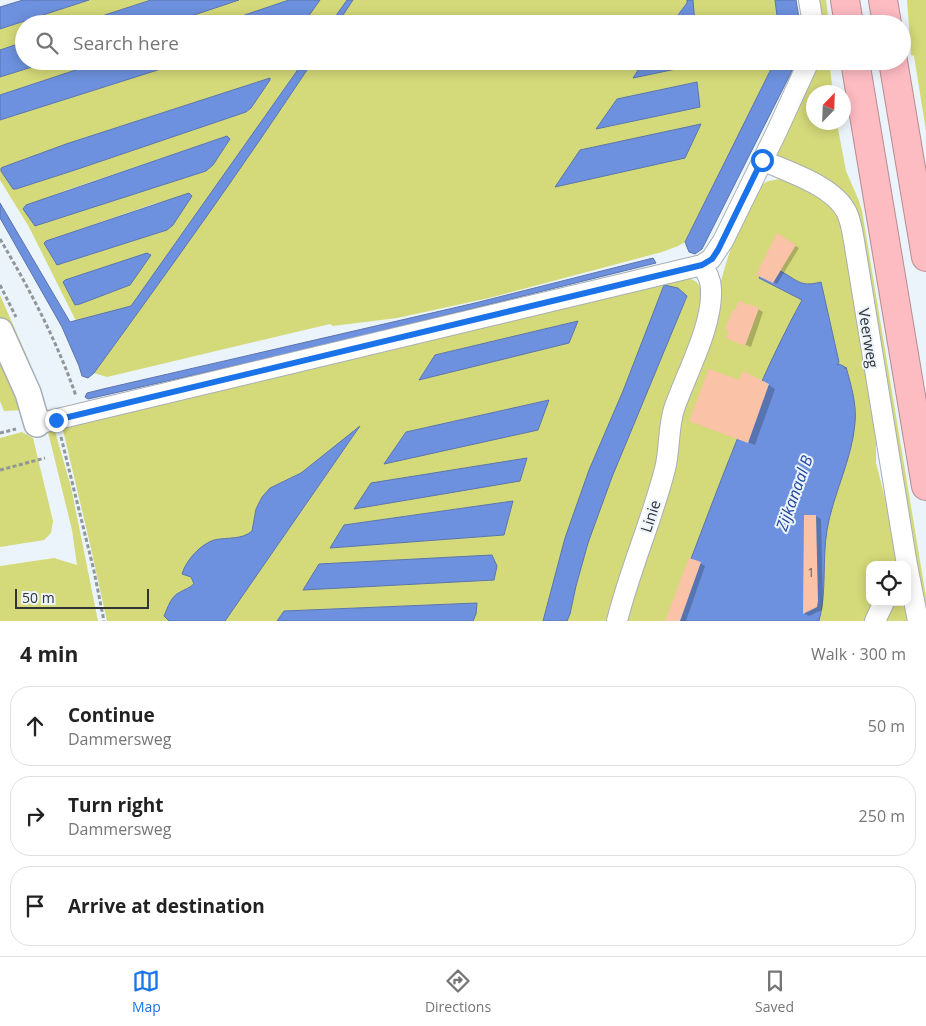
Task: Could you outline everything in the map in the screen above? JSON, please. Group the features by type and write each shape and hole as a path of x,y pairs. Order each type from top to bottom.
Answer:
{"highway":[{"path":"845,0 848,15"},
{"path":"883,0 886,15"},
{"path":"857,70 926,486"},
{"path":"895,70 926,257"}],"street":[{"path":"809,0 811,15"},
{"path":"0,331 28,393 47,422 702,265 712,259 718,250 805,70"},
{"name":"Veerweg","path":"762,160 816,184 842,205 849,218 905,561"},
{"name":"Linie","path":"617,621 665,469 670,424 674,408 700,342 708,314 711,289 709,276 702,265"},
{"name":"Veerweg","path":"911,588 918,621"},
{"path":"875,621 882,606"}],"path":[{"path":"0,239 18,269 65,364 82,414"},
{"path":"47,422 91,561 104,621"},
{"path":"0,470 45,458"}],"green space":[{"path":"89,0 151,0 105,15 43,15"},
{"path":"239,0 289,0 245,15 194,15"},
{"path":"320,0 347,0 336,15 309,15"},
{"path":"353,0 687,0 687,3 678,15 343,15"},
{"path":"693,0 775,0 777,15 694,15"},
{"path":"813,0 826,0 828,15 816,15"},
{"path":"907,0 926,0 926,131 914,56 911,55 911,15 908,15"},
{"path":"15,24 15,45 0,50 0,29"},
{"path":"22,70 76,70 0,95 0,77"},
{"path":"158,70 298,70 131,306 76,321 29,227 0,180 0,120","holes":["267,79 270,80 251,108 246,112 75,170 16,189 1,168 66,144","227,136 230,139 213,165 206,171 35,226 24,207 67,190","192,195 173,225 167,230 61,264 55,263 45,245 46,241 153,204","150,253 125,287 80,304 76,305 63,282"]},
{"path":"307,70 638,70 633,78 671,70 771,70 685,242 678,246 662,252 489,298 397,318 333,326 330,324 107,377 94,373 205,218","holes":["697,82 700,107 596,129 617,99","701,124 685,158 555,186"]},
{"path":"810,70 830,70 832,85 806,85 806,130 838,130 846,171 862,211 926,597 926,621 857,222 777,157 775,153"},
{"path":"781,179 810,190 842,214 876,430 876,463 891,521 897,561 866,561 866,606 877,606 871,621 622,621 674,428 719,306 721,282 727,259 752,199 766,182"},
{"path":"686,278 694,280 699,285 705,299 657,464 606,621 473,621 477,603 285,611 277,621 225,621 359,428 301,473 270,488 256,509 252,531 246,537 236,537 191,577 194,584 188,589 178,592 164,616 169,621 107,621 62,426","holes":["578,322 420,380 419,379 435,355","549,400 385,464 406,432","513,501 504,535 331,548 344,525"]},
{"path":"0,295 29,361 43,409 4,411 0,401"},
{"path":"54,428 71,487 98,621 0,621 0,566 54,558 77,565 72,530 48,432"},
{"path":"22,432 33,438 53,521 51,533 44,540 0,547 0,438"},
{"path":"887,606 908,606 912,621 880,621"}],"water":[{"path":"23,0 89,0 43,15 15,15 15,24 0,29 0,7"},
{"path":"151,0 239,0 194,15 105,15"},
{"path":"289,0 320,0 309,15 245,15"},
{"path":"347,0 353,0 343,15 336,15"},
{"path":"687,0 693,0 694,15 678,15 687,3"},
{"path":"775,0 796,0 798,15 777,15"},
{"path":"15,45 15,70 22,70 0,77 0,50"},
{"path":"76,70 158,70 0,120 0,95"},
{"path":"298,70 307,70 205,218 94,373 88,378 82,376 62,327 0,218 0,203 70,322 131,306"},
{"path":"638,70 671,70 633,78"},
{"path":"771,70 792,70 702,249 695,254 689,252 685,242"},
{"path":"270,78 251,108 246,112 16,189 13,189 1,171 1,168 66,144"},
{"path":"697,82 700,107 596,129 617,99"},
{"path":"701,124 685,158 555,187 580,150"},
{"path":"227,136 230,139 213,165 206,171 35,226 23,209 26,205"},
{"path":"189,193 192,196 173,225 167,230 57,265 44,243 46,241"},
{"path":"147,253 151,255 130,285 80,304 75,305 63,282 65,280"},
{"path":"653,258 656,263 317,347 88,399 85,397 87,393 103,389 475,303"},
{"name":"Zijkanaal B","path":"764,267 780,271 799,282 814,284 821,282 839,362 837,365 845,367 845,369 846,367 852,388 855,416 853,437 827,530 823,599 819,621 667,621 746,418 782,338 802,300 759,278"},
{"path":"664,285 678,288 687,296 612,477 588,543 567,621 543,621 565,538 589,470 623,391"},
{"path":"578,321 569,343 419,380 435,355"},
{"path":"549,400 538,430 384,464 406,432"},
{"path":"360,426 225,621 169,621 164,616 174,596 194,584 191,577 182,574 187,563 195,553 204,545 214,540 244,536 252,531 256,509 262,497 270,488 301,473"},
{"path":"527,458 520,481 354,509 371,483"},
{"path":"513,501 504,535 330,548 344,525"},
{"path":"492,555 497,566 494,580 303,590 319,564"},
{"path":"477,603 473,621 277,621 284,611"}],"building":[{"path":"777,233 796,245 773,283 756,275"},
{"path":"739,301 759,308 745,346 726,338 729,331 725,329 733,309 735,311"},
{"path":"709,369 739,380 743,371 769,384 748,443 689,421"},
{"path":"804,515 816,515 818,601 817,607 803,614"},
{"path":"689,558 701,562 680,621 665,621"}],"route":[{"path":"56,420 702,265 712,259 718,250 762,160"}]}
